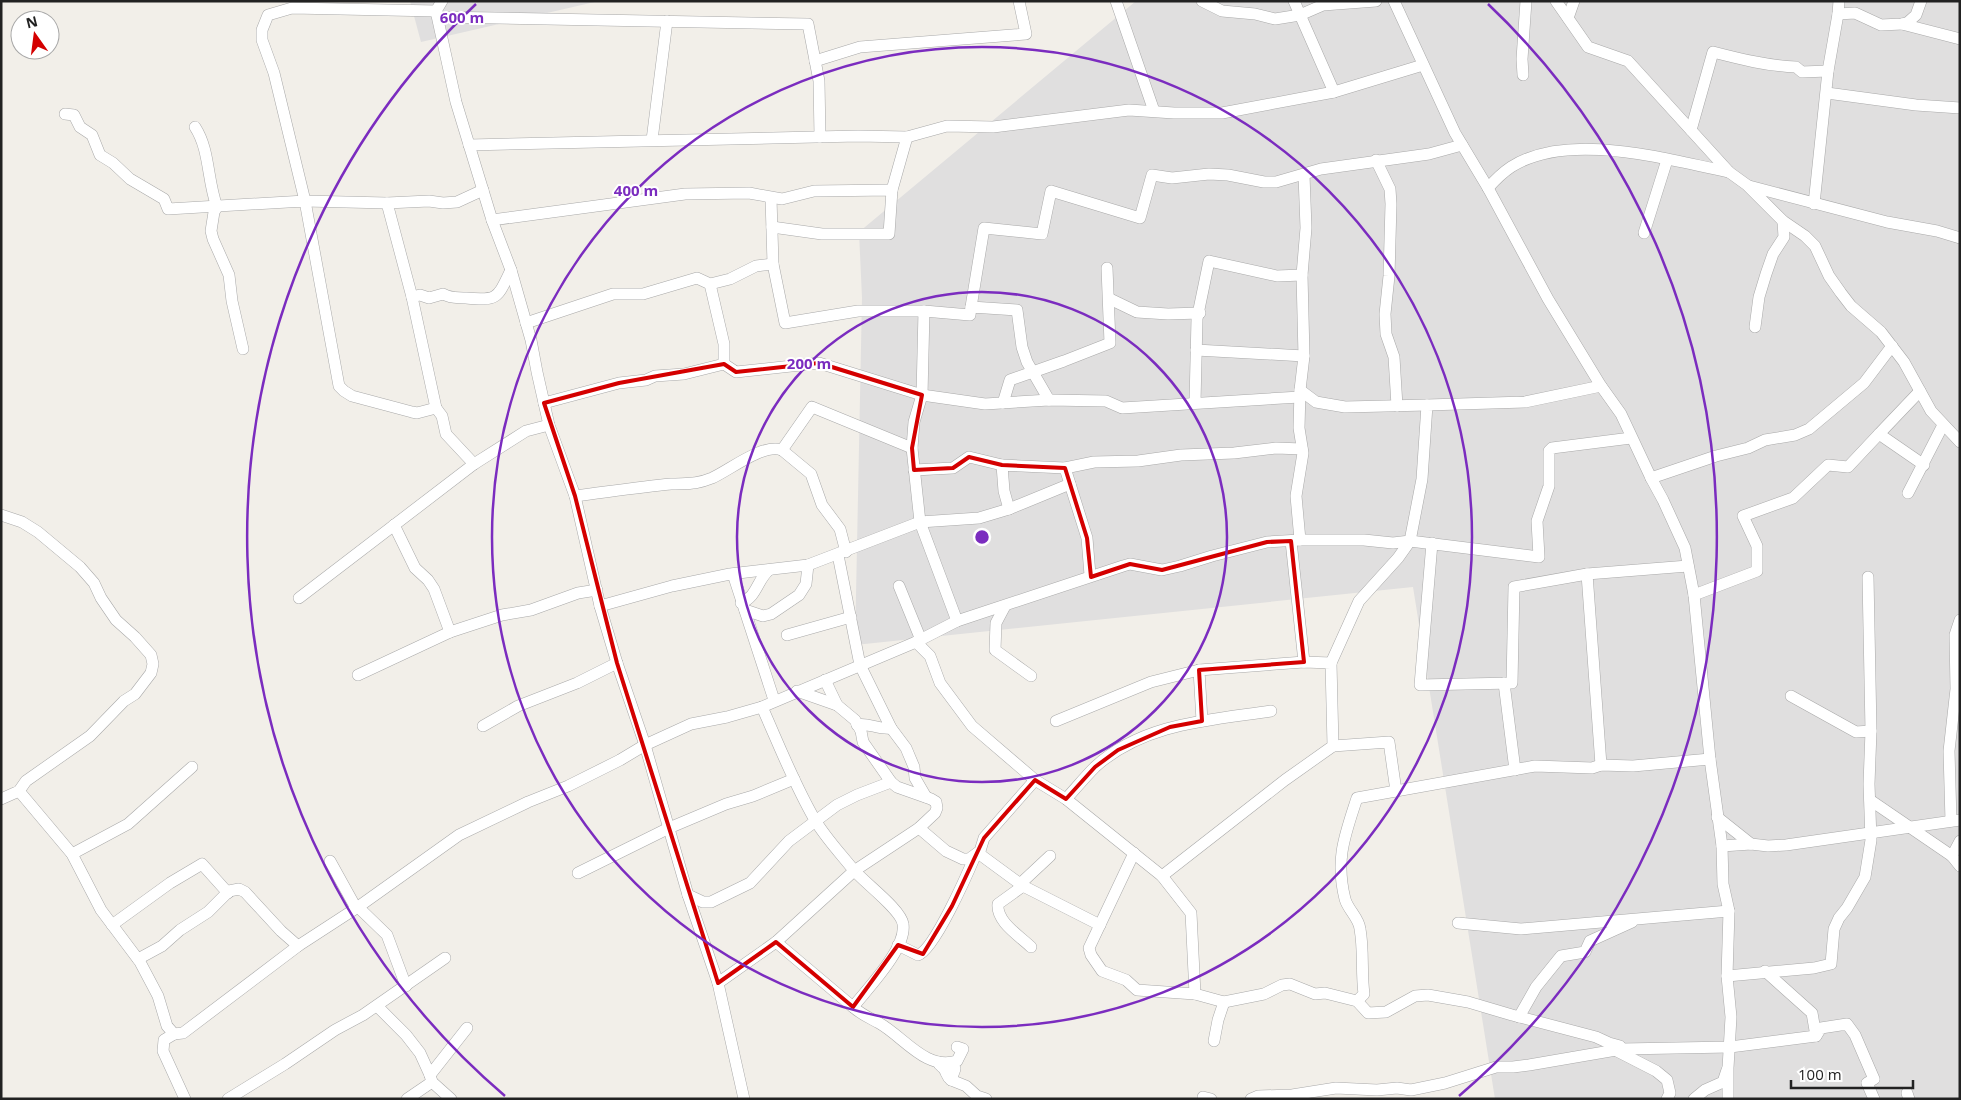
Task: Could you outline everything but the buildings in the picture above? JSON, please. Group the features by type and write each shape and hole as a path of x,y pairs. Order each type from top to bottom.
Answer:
{"street":[{"path":"815,61 860,47 1026,34 1019,1"},
{"path":"1116,1 1154,111"},
{"path":"1202,1 1222,11 1255,14 1275,19 1300,15 1323,5 1376,1"},
{"path":"1294,1 1334,92"},
{"path":"1394,1 1455,133 1488,188 1548,299 1601,386 1621,414 1685,548 1694,595 1710,759 1722,846 1723,884 1729,911 1726,976 1731,1017 1728,1099"},
{"path":"1523,75 1522,59 1526,1"},
{"path":"1556,1 1588,47 1628,61 1729,172 1747,185 1783,221 1805,236 1815,246 1829,276 1841,293 1851,306 1881,332 1904,362 1931,411 1960,442"},
{"path":"1568,18 1574,1"},
{"path":"1814,204 1828,71 1838,14 1838,1"},
{"path":"1902,24 1907,23 1916,15 1921,1"},
{"path":"436,408 417,413 412,412 352,396 339,386 305,201 274,73 262,40 262,30 268,15 292,8 438,10 667,21 808,24 819,81 820,137"},
{"path":"438,10 456,102 492,220 512,270 531,340 550,425 575,496 598,590 600,606 645,745 688,895 718,983 744,1099"},
{"path":"1838,14 1855,13 1881,24 1902,24 1960,39"},
{"path":"652,140 667,21"},
{"path":"1691,130 1713,52 1784,66 1796,66 1802,72 1828,71"},
{"path":"469,145 652,140 907,137 947,126 994,127 1129,110 1174,113 1222,113 1334,92 1423,65"},
{"path":"1827,93 1916,105 1960,108"},
{"path":"65,114 74,115 80,127 92,135 100,155 113,163 130,179 164,199 168,209 305,201 457,202 483,190"},
{"path":"195,127 205,147 209,183 217,207 214,212 211,231 229,275 232,301 243,349"},
{"path":"772,227 822,234 889,234 892,190 907,137"},
{"path":"771,198 774,264 785,323 858,311 924,311 970,314 984,228 1042,234 1051,192 1140,218 1152,175 1172,178 1209,174 1228,175 1264,182 1276,182 1321,169 1429,154 1462,144"},
{"path":"1488,188 1512,167 1528,159 1556,152 1594,149 1729,172"},
{"path":"1376,160 1390,189 1392,204 1389,276 1385,314 1386,334 1394,357 1397,406"},
{"path":"1644,233 1667,160"},
{"path":"1304,175 1306,228 1302,275 1304,356 1299,428 1302,449 1296,496 1295,540 1304,662"},
{"path":"1747,185 1894,224 1937,231 1960,238"},
{"path":"492,220 685,194 749,193 771,198 790,199 814,192 892,190"},
{"path":"387,203 412,297 436,408 442,416 446,434 474,464"},
{"path":"1755,327 1759,297 1766,274 1773,254 1784,237 1783,221"},
{"path":"1195,402 1197,319 1200,313 1209,261 1277,276 1302,275"},
{"path":"526,323 613,294 643,294 697,278 710,284 730,279 756,266 774,264"},
{"path":"1003,403 1010,380 1110,343 1110,299 1107,268"},
{"path":"412,297 420,295 429,298 443,294 451,298 460,297 486,300 495,298 500,294 512,270"},
{"path":"710,284 724,344 724,364"},
{"path":"1110,299 1136,312 1200,313"},
{"path":"971,307 1017,310 1022,347 1033,373 1049,400"},
{"path":"924,311 922,396 914,422 912,448 914,470 920,522 957,622"},
{"path":"1651,478 1716,456 1748,448 1765,440 1795,435 1809,429 1864,383 1892,346"},
{"path":"1196,350 1304,356"},
{"path":"544,403 619,383 646,380 655,376 684,374 724,364 736,372 819,363 922,396 985,404 1049,400 1106,401 1122,408 1300,394 1316,402 1346,407 1525,402 1601,386"},
{"path":"1694,595 1757,571 1757,546 1742,516 1793,498 1828,466 1848,467 1920,392"},
{"path":"1333,746 1331,663 1359,601 1398,558 1410,541 1422,479 1427,405"},
{"path":"782,450 812,407 912,448"},
{"path":"300,598 474,464 526,431 550,425"},
{"path":"1908,493 1943,425"},
{"path":"1879,434 1924,465"},
{"path":"185,1099 163,1051 164,1040 174,1034 183,1032 298,946 459,835 528,802 568,786 645,745 691,724 727,717 762,707 774,700 918,641 957,622 1130,564 1162,570 1267,542 1295,540 1364,540 1393,543 1410,541 1538,557 1538,521 1549,486 1549,451 1552,448 1631,438"},
{"path":"575,496 672,484 691,485 712,478 758,453 777,448 811,474 822,505 840,529 851,617 860,665 891,728 906,748 914,768 914,778 926,797"},
{"path":"914,470 953,468 969,457 1002,465 1065,468 1112,460 1138,461 1181,455 1234,453 1270,448 1302,449"},
{"path":"1002,465 1004,491 1009,509"},
{"path":"1065,468 1087,538 1090,576"},
{"path":"600,606 672,586 733,574 808,565 920,522 979,518 1009,509 1070,484"},
{"path":"1,515 22,522 38,532 80,567 94,583 116,620 151,655 153,664 151,673 135,694 124,701 90,736 26,781 19,791 1,799"},
{"path":"394,525 415,568 428,580 434,589 450,632"},
{"path":"1432,543 1420,685 1512,683 1514,587 1587,574 1688,566"},
{"path":"743,607 763,616 771,614 799,595 806,584 808,565"},
{"path":"743,607 757,588 762,576 769,570"},
{"path":"733,574 774,700"},
{"path":"1587,574 1601,765"},
{"path":"1726,976 1814,968 1831,964 1834,929 1867,871 1871,831 1868,577"},
{"path":"899,586 918,641 930,656 940,682 972,726 1035,780 1066,799 1162,876 1192,913 1195,994"},
{"path":"358,675 450,632 502,615 530,610 578,593 598,590"},
{"path":"1005,606 996,623 995,650 1031,676"},
{"path":"787,635 851,617"},
{"path":"1722,846 1751,844 1768,846 1786,845 1955,820 1949,751 1958,704 1955,635 1960,620"},
{"path":"1056,721 1151,682 1199,670 1304,662 1331,663"},
{"path":"483,726 518,706 577,683 617,663"},
{"path":"1199,670 1202,721"},
{"path":"825,680 837,705"},
{"path":"1504,683 1515,770"},
{"path":"718,983 776,942 854,871 919,828 935,813 937,808 936,802 893,784 863,742 855,720 837,705 798,691"},
{"path":"1791,696 1856,732 1871,731"},
{"path":"762,707 794,779 816,822 854,871 899,914 904,925 898,945 891,958 853,1007"},
{"path":"1066,799 1095,767 1118,750 1139,738 1170,727 1271,711"},
{"path":"857,724 891,728"},
{"path":"1162,876 1285,780 1333,746 1389,742 1396,791"},
{"path":"1357,1001 1364,994 1364,949 1360,926 1345,900 1340,865 1342,847 1357,798 1535,766 1592,768 1601,765 1633,766 1710,759"},
{"path":"72,854 128,824 192,767"},
{"path":"688,895 703,902 711,902 750,883 789,841 837,805 857,795 914,778"},
{"path":"578,873 669,828 794,779"},
{"path":"898,945 918,955 926,950 952,906 984,838 1035,780"},
{"path":"19,791 72,854 101,910 138,959 158,996 167,1026 174,1034"},
{"path":"1870,800 1952,856 1960,866"},
{"path":"1717,817 1751,844"},
{"path":"919,828 946,851 963,859 969,859 977,855"},
{"path":"1952,856 1960,841"},
{"path":"1134,853 1090,948 1091,955 1102,971 1126,980 1137,990 1195,994 1224,1002 1264,994 1282,985 1290,984 1315,994 1325,993 1357,1001 1368,1012 1386,1012 1415,996 1428,995 1468,1002 1596,1037 1620,1046 1619,1050"},
{"path":"977,855 1021,885 1100,925"},
{"path":"1031,947 1003,920 998,910 998,904 1021,885 1050,856"},
{"path":"330,861 357,907 387,935 406,986"},
{"path":"112,925 170,882 202,864 228,893"},
{"path":"138,959 162,946 180,930 208,912 228,893 238,889 245,892 281,931 298,946"},
{"path":"1458,923 1521,929 1729,911"},
{"path":"1519,1017 1536,987 1561,956 1585,952 1590,941 1640,918"},
{"path":"776,942 868,1019 880,1024 912,1049 943,1062 958,1061 962,1049 957,1047"},
{"path":"228,1099 241,1096 335,1030 376,1006 445,958"},
{"path":"1765,972 1812,1013 1816,1036"},
{"path":"1214,1041 1224,1002"},
{"path":"376,1006 406,1035 420,1053 431,1078 451,1099"},
{"path":"1816,1036 1821,1028 1847,1024 1856,1035 1874,1079 1867,1083 1874,1099"},
{"path":"407,1099 431,1078 467,1028"},
{"path":"1251,1099 1258,1096 1397,1088 1410,1090 1445,1083 1496,1067 1513,1067 1619,1050 1730,1047 1816,1036"},
{"path":"1619,1050 1656,1071 1667,1080 1670,1093 1667,1099"},
{"path":"943,1062 939,1066 944,1069 946,1076 966,1086 977,1096 986,1099"},
{"path":"1694,1099 1705,1090 1722,1082 1728,1068"}],"highlighted area":[{"path":"819,363 922,395 912,448 914,470 953,468 969,457 1002,465 1065,468 1087,538 1091,577 1130,564 1162,570 1267,542 1291,541 1304,662 1199,670 1202,721 1170,727 1118,750 1095,767 1066,799 1035,780 984,838 952,906 923,954 898,945 853,1007 776,942 718,983 617,663 575,496 544,403 619,383 724,364 736,372"}],"shaded area":[{"path":"410,1 599,1 421,42"},
{"path":"1136,1 1960,1 1960,1099 1495,1099 1413,587 855,645 862,298 859,232"}]}
